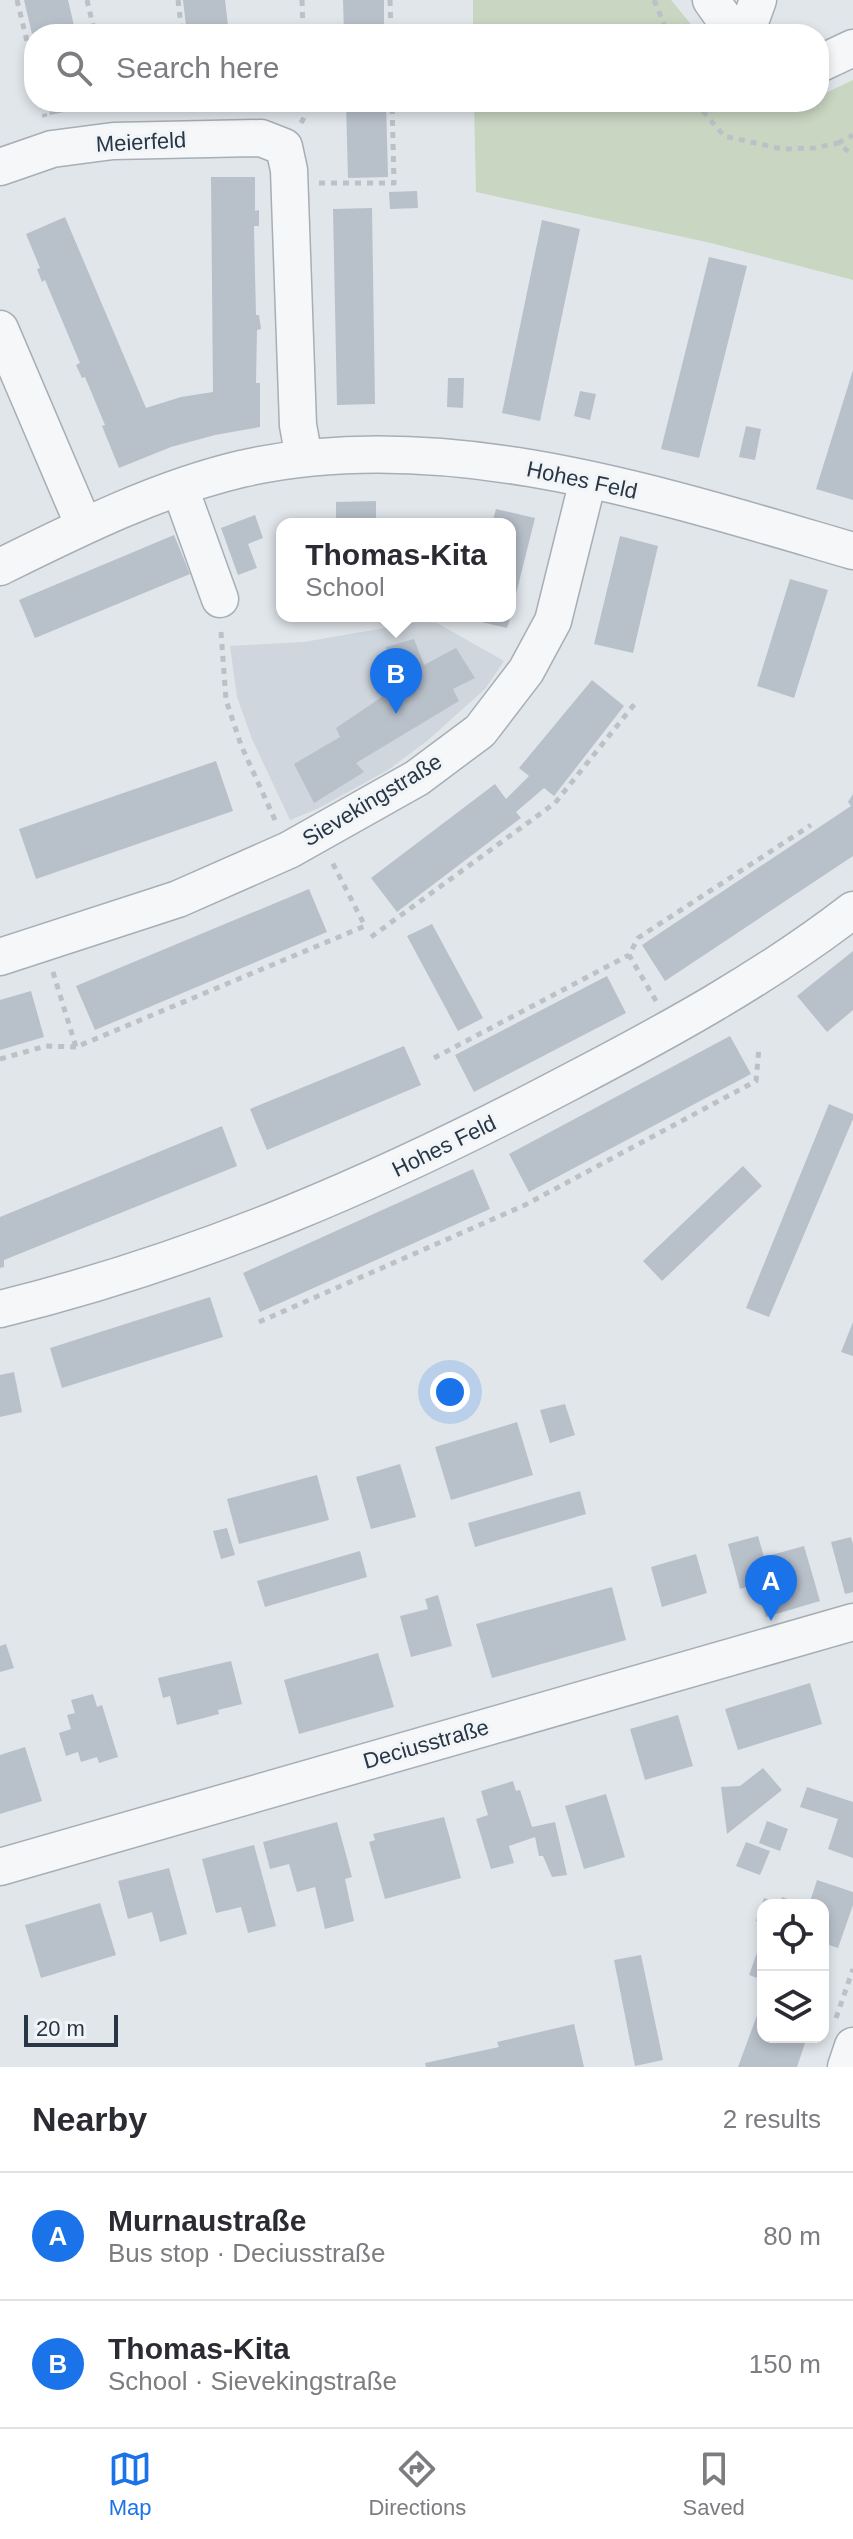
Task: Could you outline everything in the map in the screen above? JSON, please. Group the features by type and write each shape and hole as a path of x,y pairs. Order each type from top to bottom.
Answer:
{"street":[{"path":"711,0 728,24"},
{"path":"749,24 758,0"},
{"path":"829,59 853,48"},
{"name":"Meierfeld","path":"0,167 52,149 113,141 261,138 284,147 290,184"},
{"path":"290,184 298,425 304,458"},
{"path":"0,329 84,526"},
{"name":"Hohes Feld","path":"0,567 84,526 180,488 240,470 304,458 368,454 432,457 543,470 712,508 853,551"},
{"name":"Sievekingstraße","path":"0,957 178,899 318,835 417,778 480,731 526,671 553,621 588,480"},
{"path":"180,488 220,599"},
{"name":"Hohes Feld","path":"0,1309 144,1269 372,1181 474,1133 671,1029 853,910"},
{"name":"Deciusstraße","path":"0,1867 853,1622"},
{"path":"846,2067 853,2046"}],"path":[{"path":"17,0 24,29"},
{"path":"87,0 93,24"},
{"path":"178,0 181,24"},
{"path":"302,0 303,24"},
{"path":"390,0 391,24"},
{"path":"654,0 664,24"},
{"path":"290,184 394,183 392,112"},
{"path":"704,112 724,136 782,149 838,143 853,135"},
{"path":"838,143 853,155"},
{"path":"220,599 226,700 241,745 274,816"},
{"path":"371,937 555,803 637,701"},
{"path":"434,1058 629,955 638,938 811,825"},
{"path":"0,1059 46,1046 76,1047 365,926 318,835"},
{"path":"44,944 76,1047"},
{"path":"629,955 671,1029"},
{"path":"259,1322 525,1205 756,1081 759,1048"}],"shaded area":[{"path":"419,622 437,623 504,661 485,689 427,741 388,770 317,809 290,820 252,739 237,697 230,646 304,642"}],"green space":[{"path":"473,0 671,0 691,24 473,24"},
{"path":"853,80 853,280 711,243 476,192 474,112 829,112 829,91"}],"building":[{"path":"24,0 68,0 74,24 30,24"},
{"path":"183,0 225,0 228,24 186,24"},
{"path":"343,0 384,0 384,24 344,24"},
{"path":"346,112 386,112 388,177 348,178"},
{"path":"211,177 255,177 255,211 259,210 259,226 254,226 256,315 259,315 261,329 257,330 256,383 260,383 260,427 171,447 119,468 102,426 105,425 85,377 82,378 76,365 80,363 45,280 42,282 37,269 40,268 26,234 65,217 146,408 181,397 213,392"},
{"path":"417,191 418,208 390,209 389,192"},
{"path":"372,208 375,404 337,405 333,209"},
{"path":"542,220 580,229 540,421 502,413"},
{"path":"709,257 747,266 699,458 661,449"},
{"path":"853,370 853,500 816,489"},
{"path":"448,378 464,378 463,408 447,407"},
{"path":"580,391 596,394 590,420 574,416"},
{"path":"746,426 761,429 755,460 739,457"},
{"path":"376,501 376,518 336,518 336,502"},
{"path":"496,509 535,518 516,594 516,518 494,518"},
{"path":"255,515 263,538 248,544 257,568 238,575 221,528"},
{"path":"174,535 190,574 35,638 19,600"},
{"path":"620,536 658,546 633,653 594,644"},
{"path":"790,579 828,590 794,698 757,686"},
{"path":"482,622 509,622 507,628"},
{"path":"414,639 424,665 456,648 475,678 453,689 459,701 356,763 364,772 314,803 294,764 340,737 336,728 398,686 386,647"},
{"path":"592,680 624,706 554,796 544,788 516,812 521,818 397,912 371,878 495,784 506,799 529,776 519,768"},
{"path":"216,761 233,811 36,879 19,829"},
{"path":"853,794 853,856 665,981 642,945 851,806 848,802"},
{"path":"309,889 327,932 95,1030 76,986"},
{"path":"432,924 483,1018 458,1031 407,936"},
{"path":"853,951 853,1010 827,1032 797,996"},
{"path":"607,976 626,1013 474,1092 455,1055"},
{"path":"31,991 44,1037 0,1050 0,1000"},
{"path":"730,1036 751,1074 529,1192 509,1154"},
{"path":"404,1046 421,1085 267,1150 250,1109"},
{"path":"829,1104 853,1114 853,1119 769,1317 746,1308"},
{"path":"222,1126 237,1166 4,1260 4,1267 0,1268 0,1217"},
{"path":"743,1166 762,1186 662,1281 643,1261"},
{"path":"473,1169 490,1209 260,1312 243,1273"},
{"path":"210,1297 223,1337 62,1388 50,1348"},
{"path":"853,1322 853,1356 841,1352"},
{"path":"14,1372 22,1412 0,1417 0,1375"},
{"path":"565,1404 575,1435 550,1443 540,1410"},
{"path":"517,1422 533,1475 451,1500 435,1447"},
{"path":"400,1464 416,1517 371,1529 356,1477"},
{"path":"317,1475 329,1520 239,1544 227,1499"},
{"path":"580,1491 586,1514 475,1547 468,1523"},
{"path":"227,1528 235,1555 221,1559 213,1531"},
{"path":"758,1536 764,1557 804,1546 820,1601 766,1617 760,1598 753,1600 749,1586 740,1589 728,1544"},
{"path":"851,1537 853,1592 845,1594 831,1542"},
{"path":"360,1551 367,1577 265,1607 257,1581"},
{"path":"696,1554 707,1593 662,1607 651,1567"},
{"path":"612,1587 626,1640 492,1678 476,1624"},
{"path":"438,1595 452,1646 411,1657 400,1616 428,1609 425,1599"},
{"path":"6,1644 14,1668 0,1672 0,1646"},
{"path":"378,1653 394,1707 299,1734 284,1680"},
{"path":"231,1661 242,1704 218,1710 219,1714 177,1725 170,1696 163,1698 158,1678"},
{"path":"810,1683 822,1724 738,1750 725,1709"},
{"path":"93,1694 97,1707 102,1705 118,1757 99,1763 97,1757 81,1762 78,1752 66,1756 59,1733 71,1729 67,1715 75,1713 71,1700"},
{"path":"678,1715 693,1766 645,1780 630,1729"},
{"path":"25,1747 42,1801 0,1814 0,1755"},
{"path":"763,1768 782,1790 727,1834 721,1787 740,1786"},
{"path":"513,1781 516,1791 520,1790 532,1827 555,1822 567,1875 552,1877 543,1856 539,1856 535,1837 509,1846 514,1863 491,1869 476,1819 488,1815 481,1791"},
{"path":"807,1787 853,1802 853,1858 828,1849 838,1819 800,1807"},
{"path":"606,1794 625,1857 584,1869 565,1806"},
{"path":"444,1817 461,1878 385,1899 369,1842 375,1840 373,1834"},
{"path":"767,1821 788,1829 780,1851 759,1843"},
{"path":"337,1822 352,1877 345,1879 354,1921 325,1929 315,1887 297,1892 289,1864 270,1869 263,1842"},
{"path":"746,1842 770,1851 760,1875 736,1866"},
{"path":"254,1845 276,1926 248,1933 241,1907 216,1913 202,1859"},
{"path":"169,1868 187,1934 160,1942 152,1912 128,1919 118,1881"},
{"path":"817,1880 853,1892 853,1905 838,1948 829,1945 829,1899 811,1899"},
{"path":"100,1903 116,1955 41,1978 25,1925"},
{"path":"757,1953 757,1978 749,1975"},
{"path":"641,1955 663,2060 635,2066 614,1960"},
{"path":"757,2015 757,2043 805,2043 797,2067 738,2067"},
{"path":"574,2024 584,2067 426,2067 425,2063 499,2047 497,2042"}],"place":[{"name":"Thomas-Kita","path":"396,714"},
{"name":"Murnaustraße","path":"771,1621"}]}
